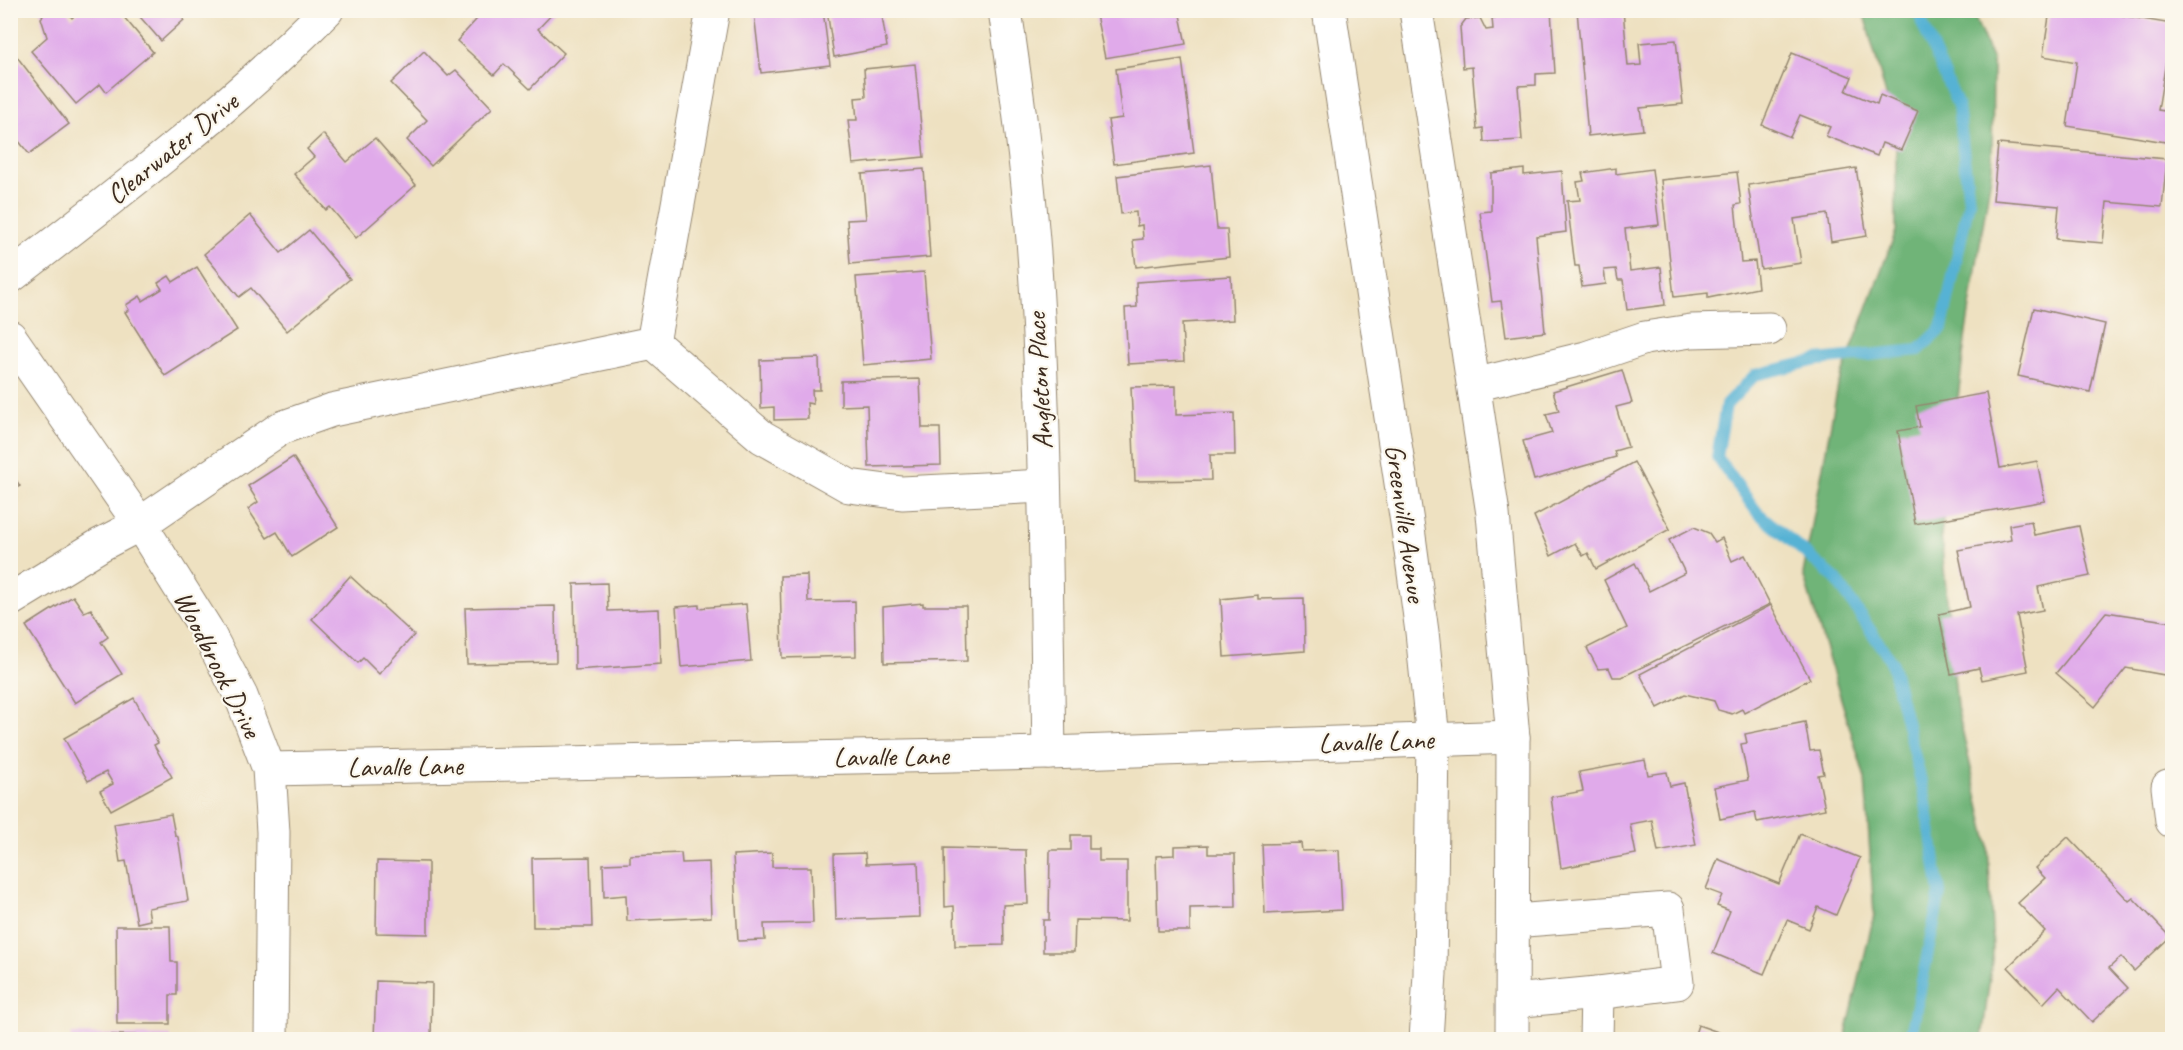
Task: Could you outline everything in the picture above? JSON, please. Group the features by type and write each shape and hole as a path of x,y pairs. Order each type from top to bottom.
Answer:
{"street":[{"name":"Clearwater Drive","path":"10,277 172,152 286,52 327,10"},
{"path":"653,343 712,10"},
{"name":"Angleton Place","path":"1005,10 1020,111 1033,240 1044,486 1049,753"},
{"name":"Greenville Avenue","path":"1329,10 1408,529 1433,739 1430,974 1426,1040"},
{"path":"1416,10 1493,514 1513,737 1512,1040"},
{"path":"1474,385 1586,358 1645,338 1691,331 1769,330"},
{"name":"Woodbrook Drive","path":"10,337 140,524 211,638 241,696 269,769 273,832 271,1040"},
{"path":"653,343 762,437 849,486 902,493 1044,486"},
{"path":"10,600 100,545 140,524 281,428 332,410 653,343"},
{"name":"Lavalle Lane","path":"269,769 1049,753 1513,737"},
{"path":"2172,786 2168,788 2172,821"},
{"path":"1513,921 1668,909 1677,982 1513,1001"},
{"path":"1596,1040 1597,993"}],"green space":[{"path":"1863,11 1972,11 1993,61 1992,169 1966,332 1941,536 1957,707 1988,843 1993,952 1982,1039 1845,1039 1874,915 1865,778 1803,574 1838,385 1896,231 1896,132"}],"building":[{"path":"39,10 66,10 72,18 81,10 118,10 153,52 106,92 100,84 76,104 31,51 47,37 41,18 43,16"},
{"path":"134,10 176,10 184,20 161,41"},
{"path":"485,10 556,10 538,29 564,53 530,89 504,64 494,75 457,41"},
{"path":"775,10 823,10 830,65 761,73 754,13"},
{"path":"827,10 881,10 887,47 834,57"},
{"path":"1095,10 1179,10 1186,44 1105,58"},
{"path":"1505,10 1551,10 1555,73 1536,74 1536,85 1518,86 1522,140 1484,142 1483,128 1477,129 1472,67 1463,68 1460,27 1466,19 1480,18 1486,30 1493,29 1492,18 1505,17"},
{"path":"1577,10 1623,10 1628,66 1641,65 1639,43 1676,40 1683,104 1640,108 1643,130 1588,136"},
{"path":"2050,10 2090,10 2172,24 2158,110 2172,112 2172,143 2067,126 2077,62 2043,56"},
{"path":"424,51 448,76 456,70 492,108 431,166 407,140 427,120 391,83"},
{"path":"14,53 69,124 29,154 10,130 10,56"},
{"path":"1792,53 1852,77 1846,91 1877,104 1880,95 1918,111 1901,150 1882,143 1877,156 1826,136 1830,127 1800,115 1790,137 1762,125"},
{"path":"1182,59 1194,153 1114,164 1108,120 1122,118 1116,69"},
{"path":"915,64 924,157 853,164 848,120 857,120 855,98 866,97 864,69"},
{"path":"323,134 347,162 375,138 416,185 356,238 330,207 326,210 294,174 314,157 307,149"},
{"path":"1998,144 2167,159 2162,207 2107,202 2103,243 2056,239 2059,206 1993,200"},
{"path":"1211,165 1217,229 1227,229 1229,257 1136,267 1133,240 1143,239 1142,225 1137,226 1136,212 1121,214 1117,176"},
{"path":"1616,168 1616,174 1652,169 1659,225 1625,229 1630,271 1661,267 1665,305 1627,310 1623,280 1618,280 1616,269 1604,270 1606,284 1582,287 1579,266 1575,266 1567,201 1580,200 1577,182 1584,181 1582,173"},
{"path":"1856,168 1867,236 1831,242 1827,214 1794,219 1801,263 1761,269 1748,185"},
{"path":"924,169 930,257 850,264 847,220 866,219 862,174"},
{"path":"1524,169 1524,175 1562,171 1566,232 1536,236 1545,332 1506,337 1501,301 1492,302 1480,212 1491,211 1491,173"},
{"path":"1737,172 1741,204 1735,205 1741,262 1755,261 1758,288 1708,298 1708,293 1674,297 1661,180"},
{"path":"250,215 281,253 309,230 350,279 287,331 251,288 239,297 204,254"},
{"path":"197,267 237,330 165,376 125,312 129,310 126,305 140,296 143,301 162,289 158,283 169,276 173,282"},
{"path":"924,272 931,359 863,365 856,277"},
{"path":"1231,276 1233,320 1182,323 1184,361 1128,364 1125,308 1137,307 1136,282"},
{"path":"2034,308 2105,324 2090,392 2018,376"},
{"path":"819,358 820,390 812,390 813,404 807,403 808,419 774,420 774,407 761,408 760,360"},
{"path":"1622,370 1632,403 1616,407 1628,447 1614,451 1616,457 1534,480 1523,441 1552,433 1546,414 1559,411 1553,391"},
{"path":"920,379 922,428 940,428 941,465 869,467 867,405 841,406 841,381"},
{"path":"1176,386 1176,415 1234,413 1235,455 1210,455 1211,480 1135,481 1131,387"},
{"path":"1986,393 2000,468 2037,461 2045,501 1915,524 1898,431 1920,427 1916,406"},
{"path":"293,457 338,527 292,557 277,532 267,538 248,509 258,502 248,486"},
{"path":"1634,462 1670,529 1596,569 1588,553 1583,556 1575,543 1551,556 1534,516"},
{"path":"10,471 20,486 10,492"},
{"path":"2031,521 2034,535 2079,526 2090,576 2038,587 2043,610 2017,615 2028,671 1982,680 1979,668 1951,674 1939,614 1970,607 1958,550 2011,540 2009,525"},
{"path":"1694,527 1709,533 1715,542 1722,538 1732,561 1745,555 1770,604 1622,677 1613,677 1609,668 1598,669 1587,648 1627,628 1604,580 1635,563 1649,591 1685,573 1669,540"},
{"path":"807,575 808,602 855,601 856,656 782,658 780,576"},
{"path":"350,576 414,635 379,674 363,658 358,663 312,619"},
{"path":"607,583 608,611 659,609 661,664 575,670 574,584"},
{"path":"1258,595 1258,599 1304,598 1305,651 1224,657 1221,599"},
{"path":"73,596 84,612 91,609 108,637 101,642 122,674 75,703 26,626"},
{"path":"923,603 923,606 966,606 967,661 884,663 883,607"},
{"path":"746,604 751,661 681,667 676,607 699,605 699,608"},
{"path":"1771,605 1810,679 1744,713 1742,709 1732,714 1718,710 1714,701 1685,694 1658,708 1640,674"},
{"path":"555,606 556,662 467,664 465,608"},
{"path":"2106,612 2172,622 2172,701 2164,675 2126,668 2095,707 2056,673"},
{"path":"134,698 158,743 154,745 172,777 111,810 100,791 113,784 106,772 88,781 64,738"},
{"path":"1805,722 1810,751 1819,750 1824,774 1818,775 1825,809 1757,822 1755,812 1720,819 1714,787 1748,780 1741,744 1747,743 1745,734"},
{"path":"1645,760 1648,775 1667,772 1670,786 1684,783 1696,845 1658,852 1652,820 1630,824 1636,854 1561,868 1551,797 1583,791 1579,772"},
{"path":"171,814 175,835 178,837 188,901 148,908 150,920 137,923 126,861 120,862 114,824"},
{"path":"1800,834 1860,858 1836,915 1818,907 1809,929 1787,920 1764,974 1713,953 1730,911 1717,906 1722,895 1706,889 1718,859 1779,884"},
{"path":"1071,835 1089,835 1089,849 1099,849 1099,861 1127,861 1127,921 1075,920 1074,952 1043,952 1043,920 1049,920 1050,850 1071,850"},
{"path":"2068,837 2129,901 2133,898 2170,937 2134,971 2121,957 2109,968 2128,988 2092,1022 2059,987 2043,1004 2008,967 2045,931 2018,903 2045,878 2035,868"},
{"path":"1301,843 1302,851 1339,850 1342,910 1265,914 1262,844"},
{"path":"1208,845 1208,854 1235,854 1236,907 1190,908 1190,931 1158,931 1156,856 1174,855 1174,846"},
{"path":"944,848 1026,850 1028,904 1003,905 1004,945 955,946 954,906 945,907"},
{"path":"681,853 682,863 709,862 711,917 627,921 626,895 604,897 603,864 630,863 630,855"},
{"path":"772,853 772,867 811,867 813,923 764,924 765,940 738,941 733,855"},
{"path":"865,853 866,864 918,862 920,917 836,920 834,854"},
{"path":"590,857 592,927 533,927 532,858"},
{"path":"377,861 428,862 428,934 376,933"},
{"path":"116,926 170,926 171,962 177,962 177,995 170,995 170,1024 117,1024"},
{"path":"376,981 432,983 431,1040 374,1040"},
{"path":"1698,1025 1738,1039 1738,1040 1693,1040"},
{"path":"71,1034 171,1036 171,1040 71,1040"}],"waterway":[{"path":"1910,1040 1940,893 1925,797 1891,661 1836,579 1757,512 1717,457 1726,405 1755,375 1817,360 1919,350 1942,328 1969,201 1958,106 1922,23 1919,10"}]}
